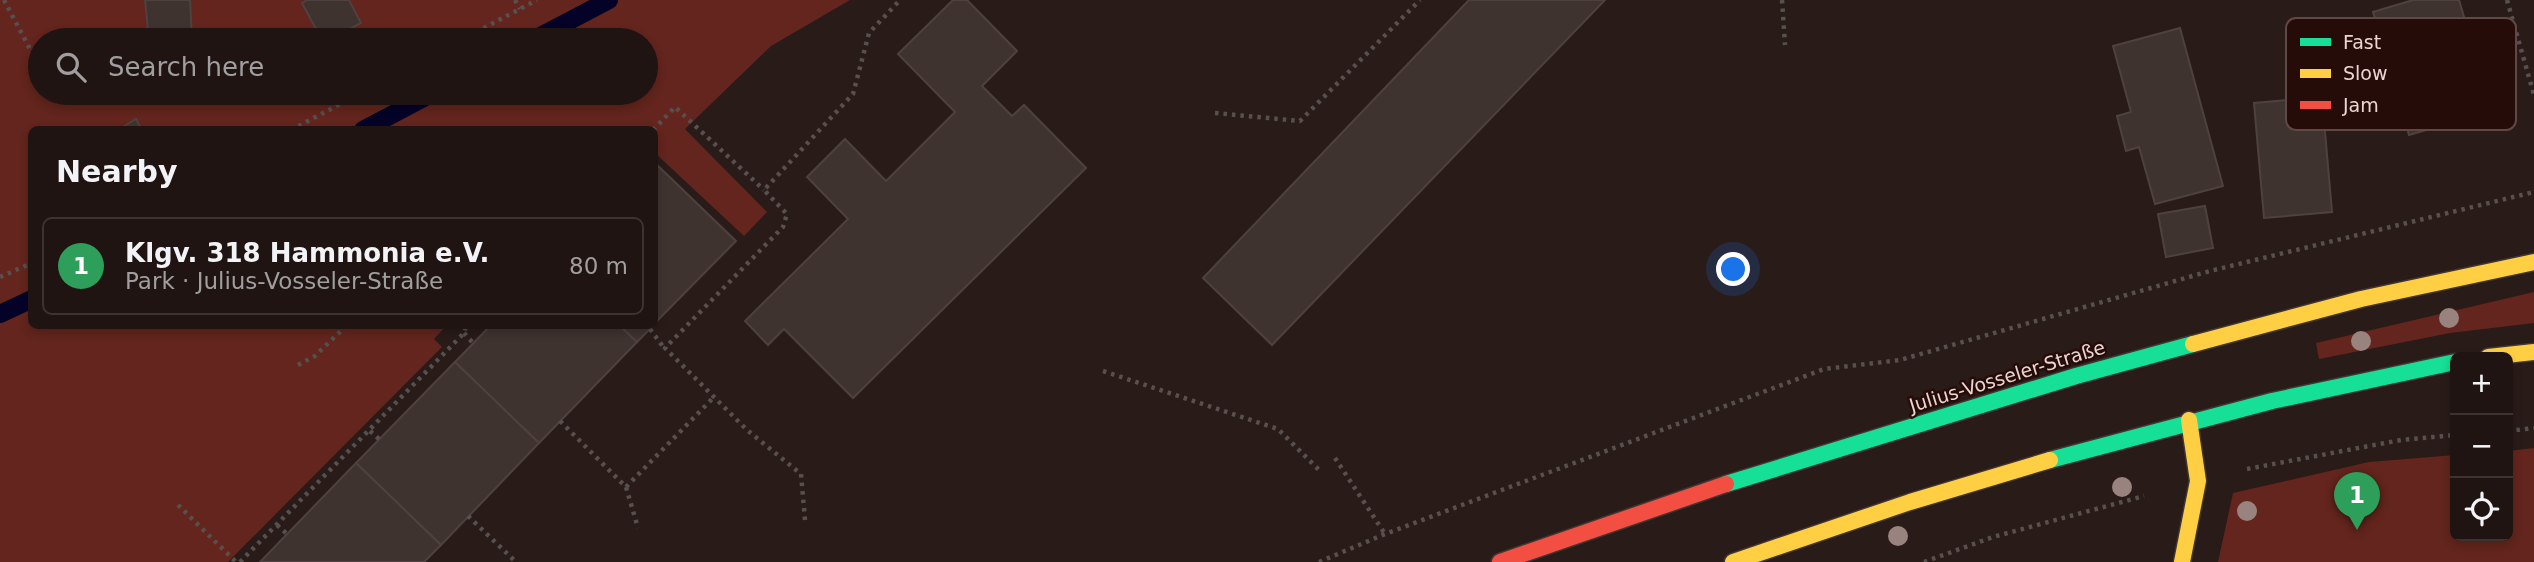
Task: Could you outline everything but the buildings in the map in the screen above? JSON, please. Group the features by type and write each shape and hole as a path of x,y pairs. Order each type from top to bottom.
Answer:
{"main road":[{"name":"Julius-Vosseler-Straße","path":"1500,562 1745,477 2076,376 2361,299 2534,261"},
{"path":"2513,354 2534,352"},
{"path":"1733,562 2032,465 2189,421 2347,382 2450,363"},
{"path":"2182,562 2199,481 2189,421"}],"path":[{"path":"4,0 28,45"},
{"path":"514,0 520,9"},
{"path":"484,28 537,0"},
{"path":"764,190 853,94 869,33 900,0"},
{"path":"1214,113 1300,121 1420,0"},
{"path":"1782,0 1785,46"},
{"path":"2507,0 2512,18"},
{"path":"2516,32 2534,95"},
{"path":"298,126 338,105"},
{"path":"657,126 675,107 787,214 783,227 664,348"},
{"path":"1319,562 1385,534 1824,369 1899,360 2210,271 2534,192"},
{"path":"0,277 28,265"},
{"path":"298,365 315,356 343,329"},
{"path":"178,505 238,562 370,432 465,329"},
{"path":"650,329 664,348 747,430 801,474 805,520"},
{"path":"464,333 473,343"},
{"path":"1103,371 1278,429 1320,471"},
{"path":"626,486 714,397"},
{"path":"560,421 626,486 638,528"},
{"path":"2513,430 2534,428"},
{"path":"370,432 379,439"},
{"path":"1335,458 1385,534"},
{"path":"468,516 516,562"},
{"path":"277,525 287,534"}],"shaded area":[{"path":"0,0 850,0 771,46 685,129 767,212 744,236 658,156 658,126 28,126 28,329 443,329 434,339 442,347 228,562 0,562"},
{"path":"2534,292 2534,323 2450,333 2319,359 2316,343"},
{"path":"2534,448 2534,562 2218,562 2233,493 2369,462 2450,455 2450,541 2513,541 2513,450"}],"waterway":[{"path":"556,28 609,0"},
{"path":"371,126 410,105"},
{"path":"0,314 28,301"}],"traffic: fast":[{"path":"1726,484 2076,376 2193,344"},
{"path":"2050,460 2272,401 2450,363"}],"traffic: slow":[{"path":"2193,344 2361,299 2534,262"},
{"path":"2513,354 2534,352"},
{"path":"2182,562 2198,481 2189,420"},
{"path":"1733,562 1910,502 2050,460"}],"traffic: jam":[{"path":"1500,562 1726,484"}],"place":[{"name":"Klgv. 318 Hammonia e.V.","path":"2357,530"}]}
